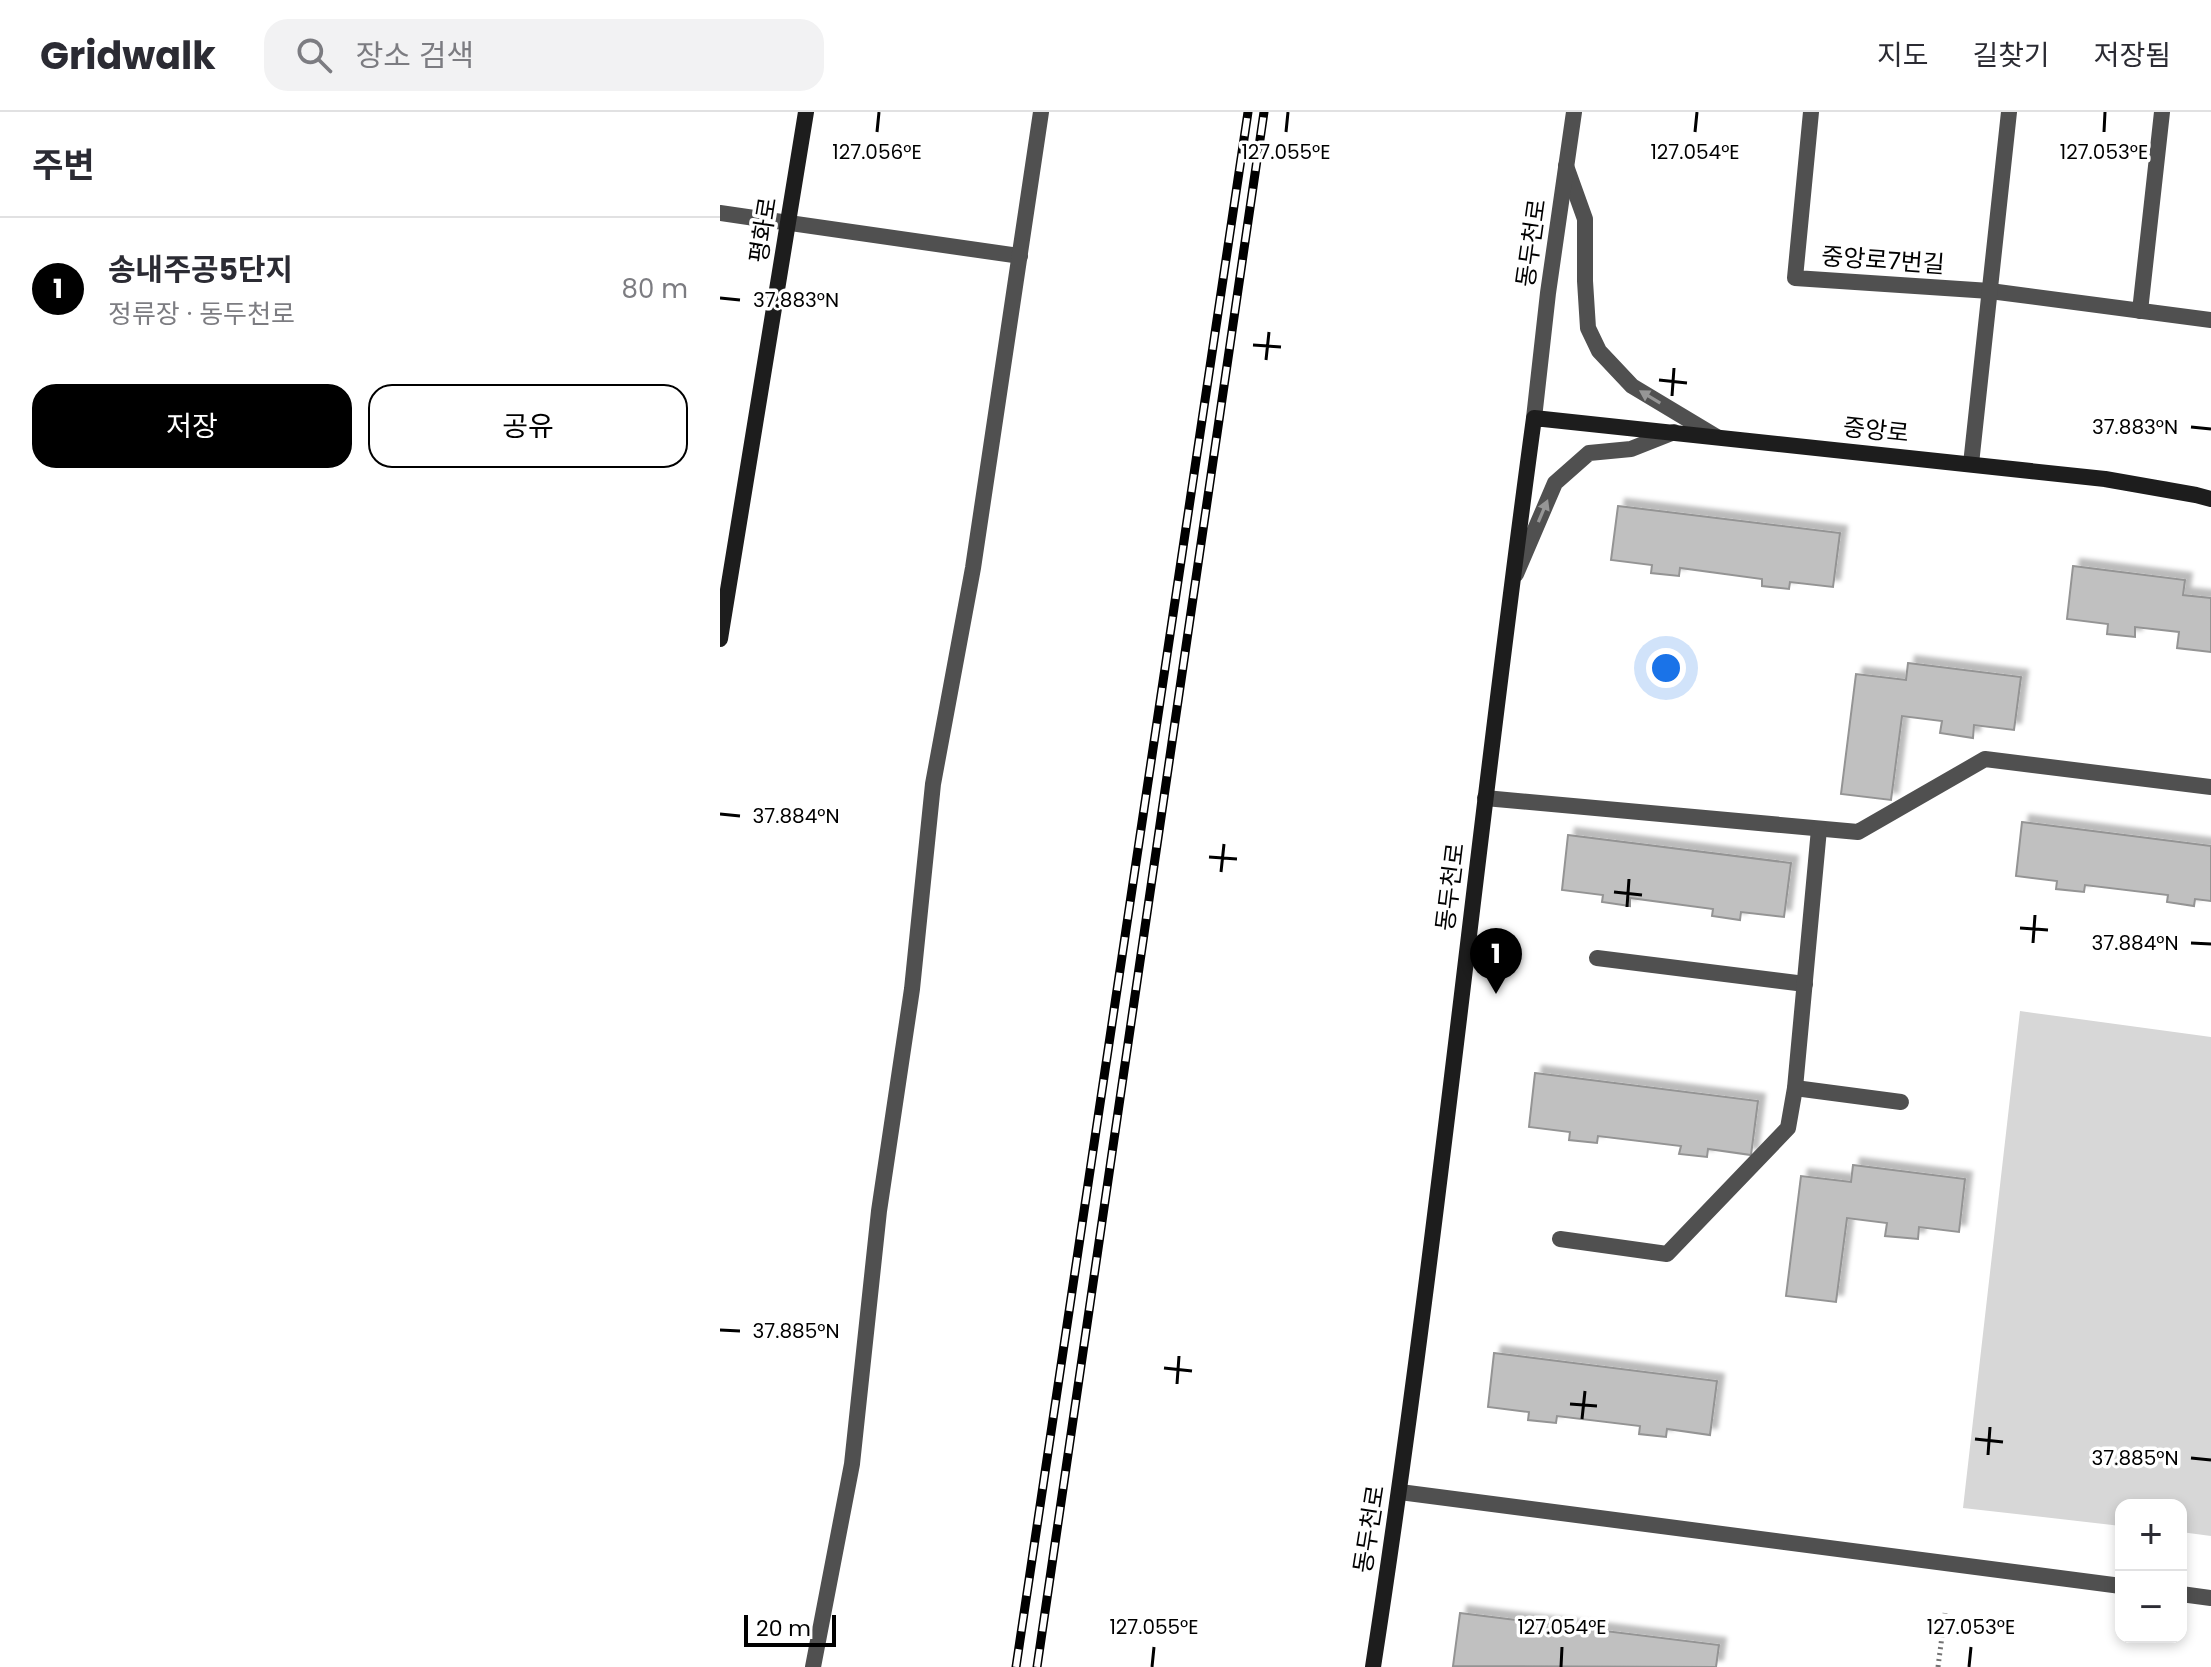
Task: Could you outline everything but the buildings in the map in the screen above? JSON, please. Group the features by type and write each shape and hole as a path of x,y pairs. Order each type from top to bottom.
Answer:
{"street":[{"name":"평화로","path":"720,639 806,112"},
{"path":"813,1667 852,1464 879,1211 912,989 933,784 973,568 1041,112"},
{"name":"동두천로","path":"1373,1667 1400,1492 1512,583 1574,112"},
{"name":"중앙로7번길","path":"1811,112 1795,278 1990,291"},
{"path":"1971,464 2009,112"},
{"path":"2140,311 2162,112"},
{"path":"1566,166 1585,219 1588,328 1599,351 1632,386 1717,437"},
{"path":"720,213 1020,256"},
{"path":"1990,291 2211,320"},
{"name":"중앙로","path":"1534,418 2105,479 2211,499"},
{"path":"1512,583 1555,483 1562,475 1589,453 1631,449 1674,432"},
{"path":"1485,798 1858,832 1985,759 2211,787"},
{"path":"1560,1239 1667,1254 1788,1128 1795,1088 1819,829"},
{"path":"1597,958 1805,984"},
{"path":"1795,1088 1901,1102"},
{"path":"1400,1492 2115,1585"},
{"path":"2187,1595 2211,1598"}],"path":[{"path":"1938,1667 1945,1613"}],"shaded area":[{"path":"2020,1011 2211,1037 2211,1536 2187,1533 2187,1499 2115,1499 2115,1525 1963,1508"}],"railway":[{"path":"1016,1667 1248,112"},
{"path":"1037,1667 1264,112"}],"place":[{"name":"송내주공5단지","path":"1496,994"}]}
